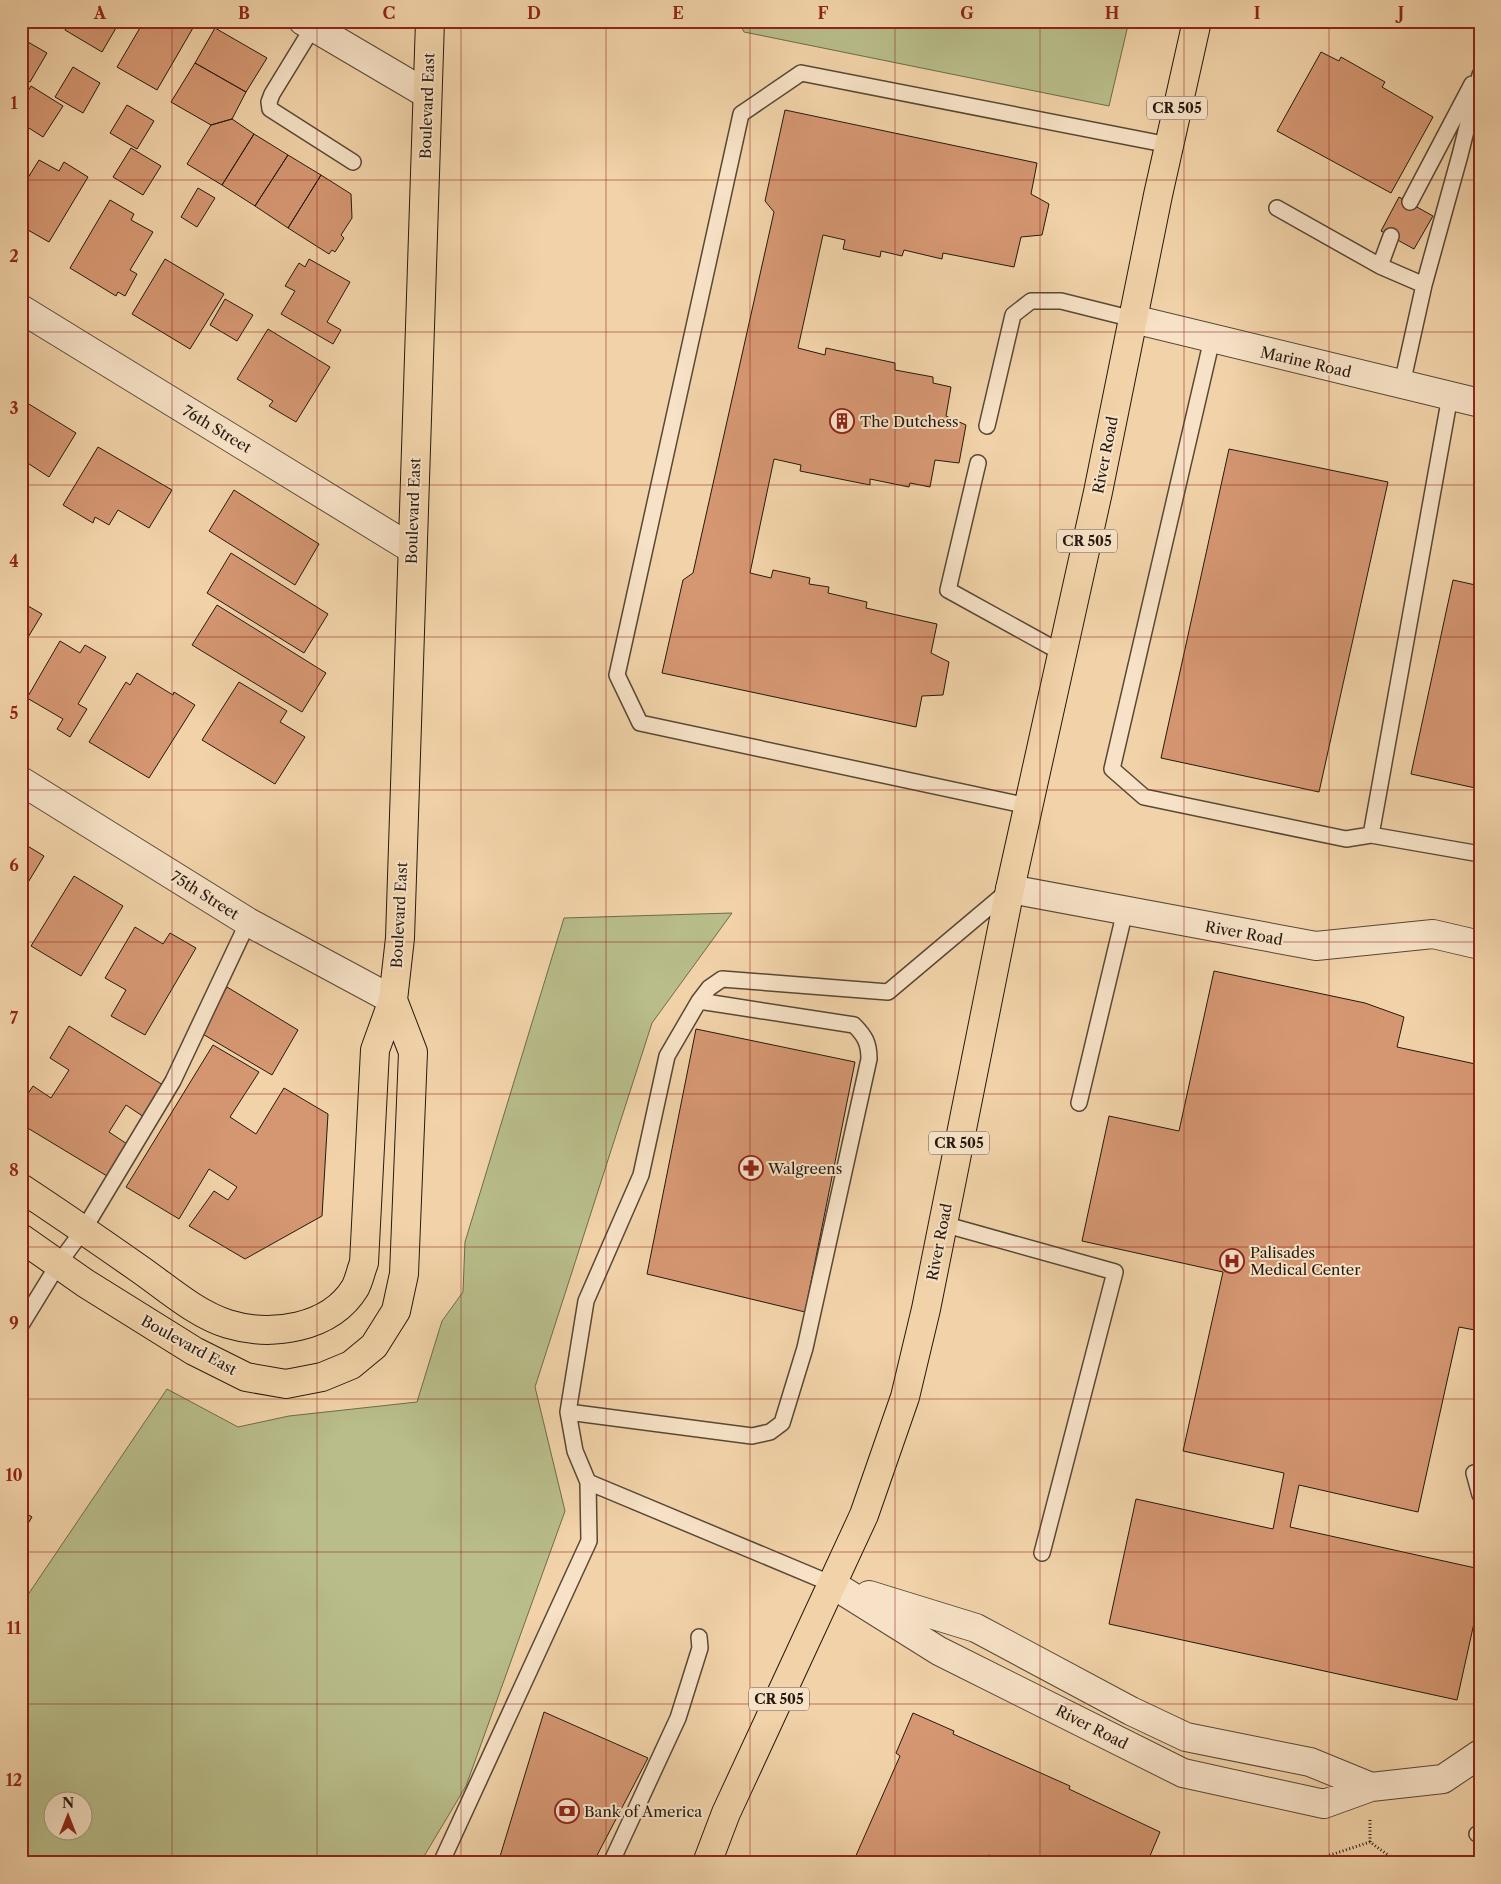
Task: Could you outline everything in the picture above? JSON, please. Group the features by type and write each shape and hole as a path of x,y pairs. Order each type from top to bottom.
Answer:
{"main road":[{"name":"River Road","path":"706,1863 726,1813 864,1515 906,1397 943,1224 1010,889 1197,21"},
{"name":"Boulevard East","path":"21,1188 84,1229 190,1305 228,1324 258,1330 286,1330 312,1323 335,1309 355,1288 364,1263 376,1050 393,1000 400,938 430,32"},
{"name":"Boulevard East","path":"21,1238 85,1283 194,1351 246,1377 286,1384 322,1377 351,1365 374,1346 396,1311 404,1274 413,1052 393,1000"}],"street":[{"path":"308,24 427,94"},
{"name":"76th Street","path":"21,309 412,549"},
{"name":"Marine Road","path":"1133,319 1480,403"},
{"name":"75th Street","path":"21,781 248,922 393,1000"},
{"name":"River Road","path":"1010,889 1316,946 1433,934 1480,945"},
{"name":"River Road","path":"832,1584 976,1628 1131,1711 1186,1736 1310,1762 1371,1787"},
{"name":"River Road","path":"832,1584 939,1651 1183,1773 1324,1804 1371,1787 1443,1779 1480,1754"}],"lane":[{"path":"308,24 272,94 269,102 270,109 353,162"},
{"path":"1410,202 1480,69"},
{"path":"1028,806 640,723 617,675 741,114 801,73 1169,145"},
{"path":"1402,384 1424,285 1480,75"},
{"path":"1277,208 1380,266 1424,285"},
{"path":"1380,266 1391,236"},
{"path":"987,426 1013,315 1031,302 1061,301 1133,319"},
{"path":"1212,339 1112,768 1144,797 1346,839 1371,835 1480,854"},
{"path":"1371,835 1450,396"},
{"path":"978,463 948,590 1062,653"},
{"path":"440,1863 590,1541 588,1482 576,1451 568,1412 586,1301 641,1175 667,1056 699,1001 708,988 722,979 888,992 1010,889"},
{"path":"1079,1103 1125,911"},
{"path":"21,1325 59,1263 84,1229 173,1081 248,922"},
{"path":"568,1412 752,1436 770,1432 782,1423 805,1348 869,1059 869,1045 863,1033 854,1025 699,1001"},
{"path":"943,1224 1115,1272 1042,1553"},
{"path":"1474,1473 1480,1495"},
{"path":"588,1482 832,1584"},
{"path":"611,1863 678,1718 700,1648 699,1637"}],"path":[{"path":"1306,1863 1370,1842 1399,1863"}],"green space":[{"path":"738,21 1129,21 1109,106 744,32"},
{"path":"732,913 652,1023 535,1387 565,1511 466,1786 420,1863 21,1863 21,1605 167,1389 238,1427 289,1416 417,1402 442,1321 463,1292 465,1242 564,918"}],"building":[{"path":"70,21 120,21 102,52 65,30"},
{"path":"144,21 197,21 157,90 117,67"},
{"path":"215,28 267,58 246,92 195,63"},
{"path":"21,38 47,53 30,82 21,76"},
{"path":"1321,52 1339,61 1341,57 1385,82 1382,87 1433,117 1391,193 1277,131"},
{"path":"195,63 246,92 232,119 211,125 171,102"},
{"path":"73,67 100,83 83,113 55,97"},
{"path":"31,86 63,106 43,137 21,123 21,102"},
{"path":"127,105 154,121 137,149 110,133"},
{"name":"The Dutchess","path":"785,110 1037,163 1031,194 1049,204 1042,235 1021,237 1014,267 943,253 942,259 904,250 902,256 881,251 880,257 843,249 845,240 823,235 798,348 825,355 826,348 895,363 895,370 933,377 933,383 951,387 946,416 966,425 959,463 935,460 930,487 910,483 909,487 870,479 870,485 800,471 801,465 774,459 750,573 771,578 773,570 810,578 809,584 829,587 828,593 867,602 866,608 937,624 931,653 949,662 943,695 922,696 916,727 662,673 683,580 693,573 774,212 765,201"},
{"path":"232,119 254,134 222,185 187,164 211,125"},
{"path":"254,134 288,155 255,206 222,185"},
{"path":"131,148 161,166 143,195 113,177"},
{"path":"288,155 321,175 288,228 255,206"},
{"path":"39,160 59,171 64,162 88,177 49,242 21,226 21,189"},
{"path":"321,175 351,194 352,218 341,235 344,238 335,252 332,250 329,254 288,228"},
{"path":"198,188 215,198 197,227 181,217"},
{"path":"1399,197 1433,216 1414,249 1381,231"},
{"path":"110,200 134,214 131,220 153,232 130,270 137,274 125,296 118,292 116,296 70,268"},
{"path":"165,259 224,294 190,349 132,314"},
{"path":"309,259 350,282 327,322 341,330 333,344 281,314 295,291 285,286 299,263 305,267"},
{"path":"225,299 253,315 237,341 210,325"},
{"path":"268,329 330,367 296,422 269,406 273,401 237,379"},
{"path":"24,401 76,433 49,477 23,460 21,463 21,405"},
{"path":"98,447 172,490 149,528 118,510 109,525 95,517 93,523 63,505"},
{"path":"1229,449 1388,482 1319,792 1161,758"},
{"path":"234,490 319,544 295,585 209,531"},
{"path":"231,553 328,614 304,653 207,593"},
{"path":"1453,580 1480,586 1480,789 1411,774"},
{"path":"21,602 42,614 21,649"},
{"path":"217,605 326,673 302,712 192,645"},
{"path":"60,641 80,653 85,645 106,657 78,704 87,709 70,737 57,729 63,719 27,698"},
{"path":"137,673 173,695 174,692 195,705 149,778 89,742 126,682 130,685"},
{"path":"239,682 287,711 280,722 305,737 275,784 202,740"},
{"path":"21,842 44,856 21,894"},
{"path":"74,876 123,906 81,976 31,946"},
{"path":"135,927 163,944 170,933 196,948 145,1035 111,1016 126,990 105,978"},
{"path":"1214,971 1365,1003 1404,1017 1397,1047 1480,1065 1480,1331 1459,1327 1418,1512 1299,1485 1290,1527 1480,1569 1480,1596 1457,1700 1109,1624 1136,1499 1273,1529 1284,1473 1183,1451 1223,1272 1082,1241 1109,1116 1179,1131"},
{"path":"227,987 298,1030 272,1075 201,1033"},
{"path":"69,1026 163,1085 144,1117 126,1105 109,1132 127,1144 107,1176 21,1124 21,1104 33,1086 51,1098 69,1070 50,1058"},
{"name":"Walgreens","path":"696,1029 855,1062 805,1312 647,1274"},
{"path":"213,1045 259,1072 230,1117 256,1134 284,1088 328,1114 322,1216 245,1259 189,1226 214,1191 228,1200 237,1187 209,1169 179,1219 126,1187"},
{"path":"21,1510 32,1517 21,1535"},
{"name":"Bank of America","path":"544,1712 648,1758 593,1863 498,1863"},
{"path":"913,1713 954,1731 953,1734 1070,1786 1069,1789 1160,1832 1147,1863 999,1863 1000,1861 989,1855 975,1863 842,1863 846,1856 854,1860 900,1756 896,1753"}],"place":[{"name":"The Dutchess","path":"842,421"},
{"name":"Walgreens","path":"751,1168"},
{"name":"Palisades Medical Center","path":"1232,1261"},
{"name":"Bank of America","path":"567,1811"}]}
